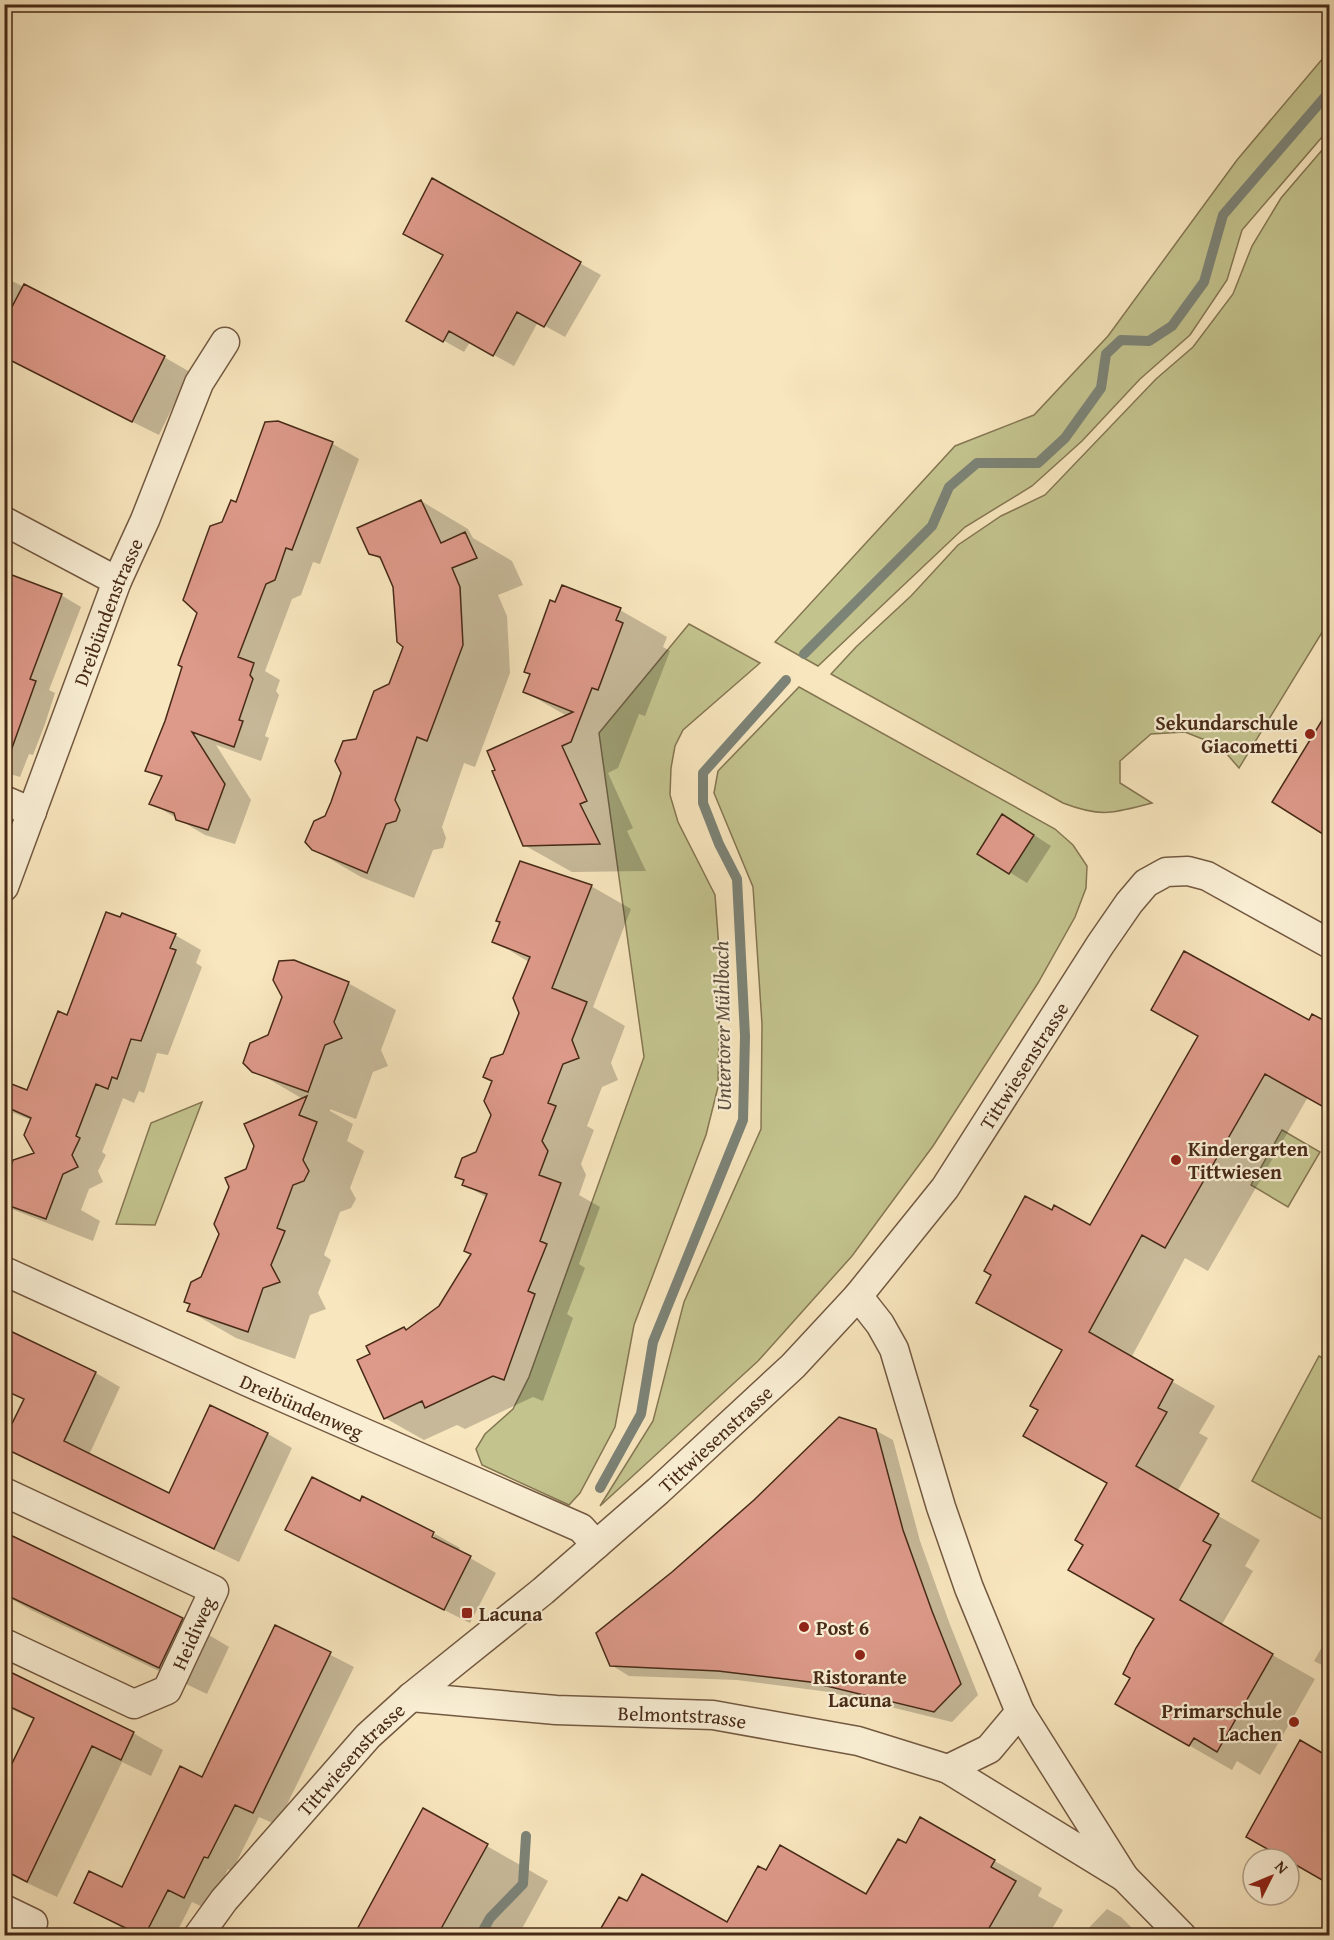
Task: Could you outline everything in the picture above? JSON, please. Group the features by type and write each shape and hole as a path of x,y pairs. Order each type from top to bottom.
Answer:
{"street":[{"name":"Dreibündenstrasse","path":"4,887 117,581 145,520 199,383 225,342"},
{"path":"4,521 117,581"},
{"path":"4,800 32,812"},
{"name":"Tittwiesenstrasse","path":"198,1935 224,1900 354,1753 411,1696 543,1592 658,1491 793,1366 858,1296 945,1188 1123,911 1146,883 1166,872 1188,871 1207,876 1329,944"},
{"name":"Dreibündenweg","path":"4,1272 581,1528 596,1545"},
{"name":"Belmontstrasse","path":"858,1296 880,1324 894,1349 941,1507 969,1588 1020,1712 1124,1877 1182,1935"},
{"name":"Heidiweg","path":"4,1492 214,1590 167,1690 134,1704 4,1643"},
{"name":"Belmontstrasse","path":"411,1696 556,1710 713,1715 858,1741 948,1769 1124,1877"},
{"path":"948,1769 989,1749 1020,1712"},
{"path":"4,1909 33,1923"}],"green space":[{"path":"1329,51 1329,129 1242,230 1227,280 1190,335 1140,379 1082,441 1032,486 965,527 818,666 775,642 955,446 1034,415 1108,336 1237,160"},
{"path":"1329,142 1329,621 1239,768 1220,746 1185,732 1151,734 1120,761 1120,783 1152,803 1117,811 1088,811 1063,803 831,674 856,647 911,596 958,545 1001,516 1045,495 1156,379 1193,347 1233,294 1252,246 1281,198"},
{"path":"689,624 760,663 683,730 675,746 671,768 670,795 678,822 715,895 720,962 718,1087 706,1135 634,1325 615,1427 580,1493 569,1505 482,1465 476,1449 485,1434 513,1409 529,1377 644,1057 599,733"},
{"path":"799,687 1055,829 1073,845 1087,866 1086,888 1075,917 1038,983 933,1146 852,1256 758,1361 600,1506 653,1421 684,1302 761,1129 762,1024 753,887 714,793 718,771"},
{"path":"202,1102 155,1225 116,1224 151,1123"},
{"path":"1282,1130 1320,1152 1288,1207 1251,1185"},
{"path":"1319,1356 1329,1362 1329,1523 1252,1481"}],"building":[{"path":"432,178 581,262 544,327 517,312 493,356 449,331 443,342 406,321 443,255 403,234"},
{"path":"24,284 165,356 132,422 4,357 4,322"},
{"path":"278,421 333,442 292,550 286,548 275,580 266,584 238,657 254,663 250,675 253,679 239,720 243,721 234,747 192,732 225,784 208,830 176,820 174,813 149,804 162,776 145,771 165,721 182,667 178,665 197,613 183,600 210,526 222,522 231,500 236,502 265,422"},
{"path":"421,500 441,543 465,532 477,558 452,568 460,587 463,645 427,741 417,737 395,800 400,810 396,821 386,824 367,873 312,850 305,842 314,821 325,816 331,802 341,773 335,761 343,741 356,739 374,691 389,684 403,647 397,642 393,587 380,557 369,554 357,528"},
{"path":"4,572 62,594 30,679 36,681 8,759 4,759"},
{"path":"562,585 621,608 616,620 623,623 598,690 592,688 571,742 562,746 587,801 580,804 600,844 523,846 492,771 495,770 487,751 573,712 523,692 530,674 524,672 550,600 555,602"},
{"path":"1329,709 1329,838 1272,802"},
{"path":"1002,814 1034,835 1009,874 977,854"},
{"path":"520,861 592,885 552,988 587,1002 572,1040 579,1058 563,1064 548,1103 556,1106 542,1141 548,1151 539,1175 561,1183 540,1241 547,1244 528,1291 535,1294 504,1380 493,1376 425,1408 422,1401 384,1419 357,1360 370,1354 366,1346 404,1327 406,1330 439,1306 471,1254 464,1251 487,1194 462,1185 464,1180 455,1177 462,1158 476,1152 491,1115 484,1101 492,1081 483,1077 491,1058 503,1054 519,1013 513,998 530,957 492,942 500,922 496,921"},
{"path":"106,912 120,917 122,913 176,934 170,948 176,950 141,1041 131,1039 117,1079 112,1077 108,1089 96,1084 76,1136 80,1138 72,1155 78,1167 63,1174 46,1219 4,1204 4,1187 13,1160 34,1153 24,1135 31,1118 4,1106 4,1081 27,1090 58,1011 67,1015"},
{"path":"1184,951 1309,1020 1312,1014 1329,1023 1329,1110 1265,1074 1165,1248 1142,1235 1089,1332 1173,1380 1158,1408 1167,1412 1136,1466 1219,1514 1203,1541 1211,1545 1180,1600 1273,1654 1217,1752 1194,1738 1189,1746 1115,1704 1130,1678 1123,1674 1154,1619 1068,1570 1083,1545 1075,1540 1107,1483 1023,1436 1038,1410 1030,1406 1062,1350 976,1303 991,1275 984,1271 1025,1196 1052,1210 1054,1205 1090,1225 1198,1036 1151,1010"},
{"path":"294,960 349,982 334,1022 342,1038 325,1045 308,1092 252,1072 243,1063 250,1043 268,1035 282,997 273,980 279,961"},
{"path":"307,1096 299,1115 317,1122 303,1160 309,1171 304,1181 293,1185 277,1228 285,1231 271,1265 280,1282 263,1288 248,1332 187,1311 190,1304 184,1302 191,1282 201,1277 219,1234 214,1224 229,1187 225,1178 246,1169 254,1146 244,1124"},
{"path":"4,1328 96,1372 64,1441 169,1493 210,1405 268,1433 214,1549 4,1448 4,1440 24,1399 4,1390"},
{"path":"839,1417 876,1429 903,1530 961,1684 934,1712 810,1682 718,1671 610,1666 596,1633 672,1572 754,1500"},
{"path":"312,1477 360,1501 362,1496 434,1532 432,1537 471,1556 444,1610 285,1530"},
{"path":"4,1532 183,1618 159,1668 4,1594"},
{"path":"275,1625 331,1652 253,1813 235,1805 208,1858 204,1857 184,1898 168,1890 145,1935 140,1935 74,1903 89,1871 122,1887 180,1766 202,1777"},
{"path":"4,1669 134,1732 121,1760 92,1746 27,1882 4,1870 4,1780 34,1718 4,1704"},
{"path":"1300,1740 1329,1757 1329,1884 1301,1868 1301,1847 1264,1847 1246,1837"},
{"path":"423,1808 488,1844 438,1935 354,1935"},
{"path":"920,1817 995,1860 991,1867 1016,1881 985,1935 597,1935 619,1897 627,1901 642,1874 727,1922 758,1866 766,1870 780,1845 866,1894 898,1839 906,1843"}],"waterway":[{"name":"Untertorer Mühlbach","path":"804,654 932,526 949,487 977,463 1038,463 1065,438 1101,388 1106,354 1121,340 1149,341 1172,326 1204,282 1223,215 1330,91"},
{"name":"Untertorer Mühlbach","path":"600,1488 641,1414 653,1342 743,1120 745,1036 737,879 719,844 703,803 703,773 786,680"},
{"name":"Untertorer Mühlbach","path":"480,1936 490,1918 523,1884 526,1836"}],"place":[{"name":"Sekundarschule Giacometti","path":"1310,734"},
{"name":"Kindergarten Tittwiesen","path":"1176,1160"},
{"name":"Lacuna","path":"467,1613"},
{"name":"Post 6","path":"804,1627"},
{"name":"Ristorante Lacuna","path":"860,1655"},
{"name":"Primarschule Lachen","path":"1294,1722"}]}
